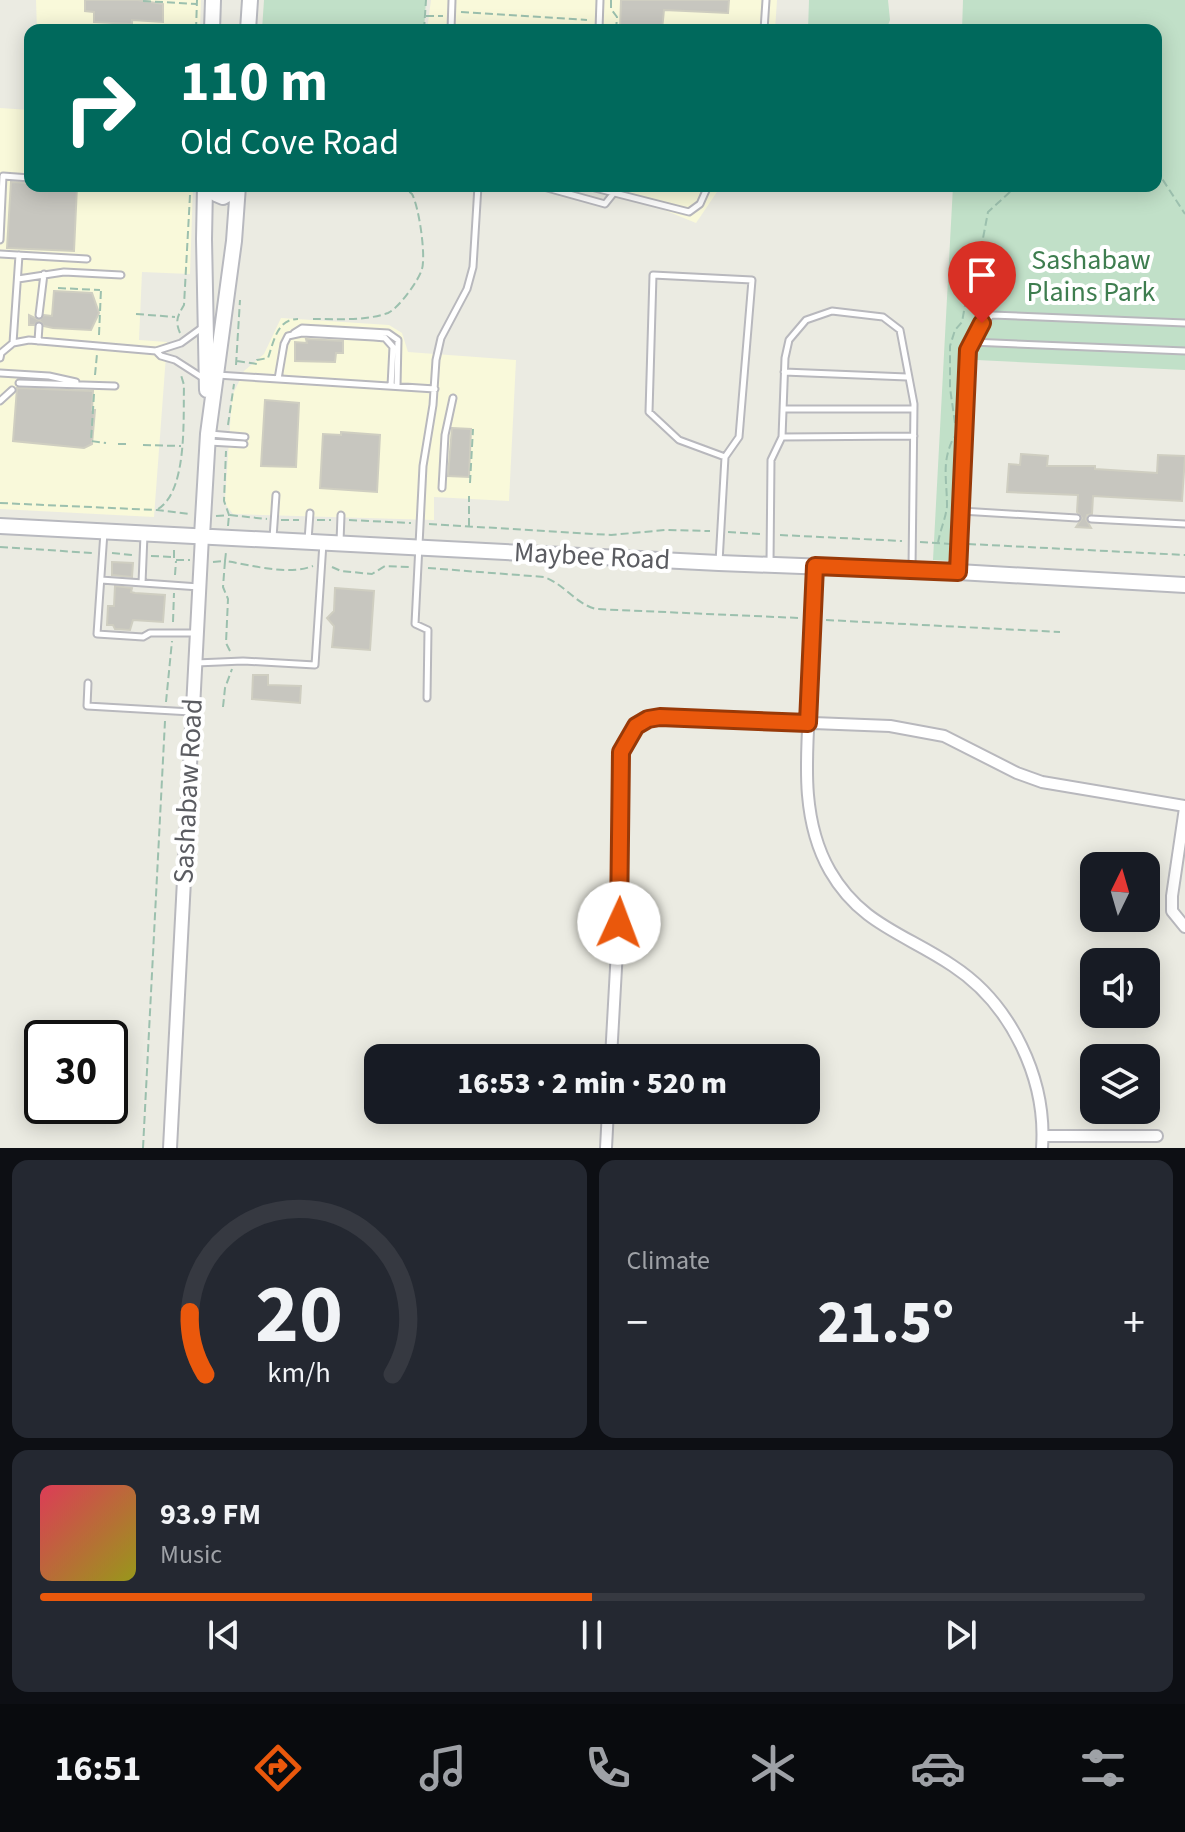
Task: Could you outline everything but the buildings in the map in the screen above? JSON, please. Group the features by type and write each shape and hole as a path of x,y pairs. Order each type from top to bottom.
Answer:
{"main road":[{"path":"212,24 213,0"},
{"path":"248,24 250,0"},
{"name":"Sashabaw Road","path":"205,192 205,326 211,378"},
{"name":"Sashabaw Road","path":"202,536 211,378 237,192"},
{"name":"Maybee Road","path":"0,526 1185,585"}],"street":[{"name":"Sashabaw Road","path":"170,1148 202,536"},
{"path":"815,566 808,723 808,811 829,871 863,913 953,966 982,990 1009,1023 1037,1086 1043,1142 1157,1136"},
{"path":"612,1044 620,896 621,752 636,726 648,719 660,717 920,730 944,736 1017,773 1042,782 1185,807 1172,896 1172,911 1185,927"},
{"path":"606,1148 607,1124"}],"lane":[{"path":"451,24 452,0"},
{"path":"599,24 600,0"},
{"path":"764,24 766,0"},
{"path":"0,240 3,176 24,178"},
{"path":"427,698 428,630 415,624 424,448 441,338 467,289 473,267 478,192"},
{"path":"570,192 605,204 613,194"},
{"path":"606,192 658,202 689,212 700,204 705,192"},
{"path":"0,254 87,259"},
{"path":"13,343 19,255"},
{"path":"18,279 64,272 121,275"},
{"path":"39,315 44,274"},
{"path":"719,563 725,457 739,437 752,280 653,275 649,412 679,440 725,457"},
{"path":"770,565 771,460 782,437 784,372 789,340 806,320 832,311 883,317 900,330 914,409 912,570"},
{"path":"958,572 968,350 982,323 992,315 1185,323"},
{"path":"38,341 39,326"},
{"path":"0,358 1,353 13,343 38,341 156,351 181,343 205,326"},
{"path":"278,379 288,336 302,333 385,338 393,347 394,386"},
{"path":"971,342 1185,351"},
{"path":"156,351 211,378 435,389"},
{"path":"784,372 907,377"},
{"path":"0,373 49,376 84,385"},
{"path":"19,383 115,386"},
{"path":"0,401 12,390"},
{"path":"442,488 445,435 453,398"},
{"path":"783,409 914,409"},
{"path":"782,437 914,436"},
{"path":"208,438 244,440"},
{"path":"273,540 276,495"},
{"path":"961,511 1077,518"},
{"path":"195,662 315,665 321,567 310,513"},
{"path":"340,543 341,518"},
{"path":"1091,519 1185,524"},
{"path":"104,531 97,634 143,637 150,633 197,633"},
{"path":"142,583 144,534"},
{"path":"101,580 199,587"},
{"path":"88,683 87,706 192,712"}],"path":[{"path":"425,24 426,0"},
{"path":"611,0 616,24"},
{"path":"143,1 197,2 196,24"},
{"path":"457,12 587,20"},
{"path":"426,16 444,17"},
{"path":"1162,179 1185,214"},
{"path":"236,360 257,364 257,360 268,358 280,327 290,319 347,319 388,312 400,304 422,270 418,215 410,192"},
{"path":"58,288 101,290 99,334"},
{"path":"136,314 177,317"},
{"path":"470,483 473,429"},
{"path":"91,441 106,443"},
{"path":"118,444 130,444"},
{"path":"143,445 181,446"},
{"path":"469,496 469,526"},
{"path":"0,503 174,513"},
{"path":"229,515 309,520 341,518 611,535 665,530 1185,555"},
{"path":"0,547 28,549"},
{"path":"223,707 233,655 226,643 228,599 223,587 225,561"},
{"path":"219,562 304,570 312,566 372,574 385,566 544,577 592,608 1060,632"},
{"path":"143,1148 166,711"}],"shaded area":[{"path":"36,0 201,0 200,24 37,24"},
{"path":"431,0 777,0 775,24 428,24"},
{"path":"0,108 24,110 24,192 193,192 190,274 142,272 139,340 167,342 154,517 0,509"},
{"path":"620,192 717,192 696,223"},
{"path":"281,318 389,325 402,333 408,352 516,360 509,501 434,497 434,520 233,514 225,499 232,396 244,371 264,354"}],"green space":[{"path":"264,0 426,0 424,24 262,24"},
{"path":"809,0 888,0 888,24 808,24"},
{"name":"Sashabaw Plains Park","path":"963,0 1185,0 1185,370 977,360 966,562 933,560 953,192 1162,192 1162,24 962,24"}],"route":[{"path":"619,923 621,752 636,726 660,717 808,723 815,566 958,572 968,350 982,323"}]}
